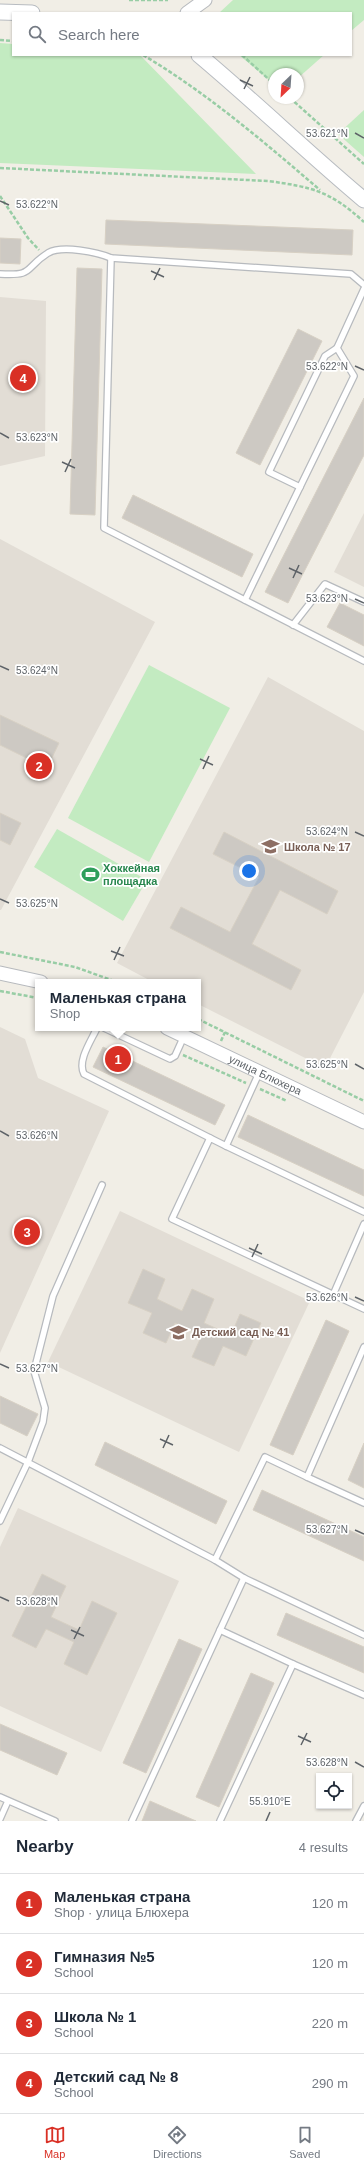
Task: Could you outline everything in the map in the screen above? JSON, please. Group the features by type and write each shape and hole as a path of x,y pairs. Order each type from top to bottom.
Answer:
{"main road":[{"path":"0,12 12,12"},
{"path":"200,56 364,200"}],"street":[{"path":"188,12 199,2"},
{"path":"0,973 35,981"},
{"name":"улица Блюхера","path":"174,1031 364,1122"}],"lane":[{"path":"0,274 21,275 30,270 49,253 64,250 97,252 111,258 350,274 364,285"},
{"path":"111,258 104,528 364,661"},
{"path":"300,487 269,472 325,356 337,348 364,289"},
{"path":"245,600 354,376 337,348"},
{"path":"293,625 325,584 364,602"},
{"path":"96,1031 82,1061 81,1068 84,1074 226,1146 364,1212"},
{"path":"111,1031 170,1058 175,1056 185,1036"},
{"path":"226,1146 259,1073"},
{"path":"210,1138 172,1219 364,1309"},
{"path":"0,1520 28,1462 43,1422 45,1408 34,1371 53,1296 102,1185"},
{"path":"333,1295 364,1224"},
{"path":"307,1477 364,1347"},
{"path":"0,1448 215,1560 244,1578 364,1635"},
{"path":"215,1560 265,1458 364,1503"},
{"path":"132,1821 244,1578"},
{"path":"220,1630 364,1695"},
{"path":"220,1821 293,1664"},
{"path":"0,1797 55,1821"},
{"path":"0,1819 8,1801"},
{"path":"356,1821 364,1806"}],"path":[{"path":"129,0 168,0"},
{"path":"0,40 12,41"},
{"path":"144,56 219,107 267,144 322,192"},
{"path":"243,56 268,79"},
{"path":"297,104 364,164"},
{"path":"0,168 268,181 305,186 322,192 337,200 364,222"},
{"path":"0,196 28,238 45,256"},
{"path":"0,952 75,967 109,979"},
{"path":"0,991 35,997"},
{"path":"201,1020 364,1101"}],"shaded area":[{"path":"0,297 46,301 45,456 0,466"},
{"path":"364,513 364,587 334,572"},
{"path":"0,539 155,622 1,910 0,910"},
{"name":"Школа № 17","path":"268,677 364,731 364,992 325,1068 201,1006 201,979 147,979 117,963"},
{"path":"0,1027 25,1039 38,1078 109,1111 0,1353"},
{"name":"Детский сад № 41","path":"120,1211 310,1301 239,1452 48,1362"},
{"path":"18,1508 179,1581 101,1752 0,1706 0,1547"}],"green space":[{"path":"233,0 364,0 364,20 352,30 352,12 220,12"},
{"path":"0,43 12,44 12,56 141,56 256,174 0,163"},
{"path":"240,56 323,56 304,73 304,68 268,68 268,79"},
{"path":"364,110 364,157 338,134"},
{"path":"149,665 230,708 149,862 68,818"},
{"name":"Хоккейная площадка","path":"57,829 147,880 123,921 34,867"}],"building":[{"path":"106,220 353,230 352,255 105,244"},
{"path":"0,238 21,239 20,264 0,263"},
{"path":"77,268 102,269 95,515 70,514"},
{"path":"298,329 322,341 260,465 236,453"},
{"path":"364,398 364,455 288,603 265,592"},
{"path":"133,495 253,554 242,577 122,518"},
{"path":"340,603 364,615 364,646 327,627"},
{"path":"0,715 59,743 47,768 0,745"},
{"path":"0,813 21,823 10,845 0,840"},
{"path":"224,832 338,891 327,914 280,890 252,944 301,970 291,990 170,928 181,907 230,932 259,877 213,854"},
{"path":"103,1047 225,1105 215,1125 93,1067"},
{"path":"248,1115 364,1170 364,1196 238,1137"},
{"path":"143,1269 165,1279 157,1299 182,1311 192,1289 214,1299 204,1323 231,1335 240,1314 261,1323 246,1356 223,1346 214,1366 192,1357 202,1335 175,1323 166,1343 143,1333 152,1313 128,1303"},
{"path":"326,1320 349,1331 293,1455 270,1445"},
{"path":"0,1396 38,1414 27,1436 0,1423"},
{"path":"105,1442 227,1501 216,1524 95,1465"},
{"path":"364,1443 364,1488 348,1480"},
{"path":"262,1490 364,1537 364,1561 253,1510"},
{"path":"42,1574 66,1586 51,1617 79,1630 92,1601 117,1613 87,1675 64,1664 74,1642 46,1629 36,1648 12,1636"},
{"path":"286,1613 364,1647 364,1673 277,1635"},
{"path":"179,1639 202,1649 146,1773 123,1763"},
{"path":"251,1673 274,1683 219,1807 196,1797"},
{"path":"0,1724 67,1753 57,1775 0,1750"},
{"path":"150,1801 196,1821 142,1821"}],"place":[{"name":"Детский сад № 8","path":"23,378"},
{"name":"Гимназия №5","path":"39,766"},
{"name":"Школа № 17","path":"271,847"},
{"name":"Хоккейная площадка","path":"90,874"},
{"name":"Маленькая страна","path":"118,1059"},
{"name":"Школа № 1","path":"27,1232"},
{"name":"Детский сад № 41","path":"179,1332"}]}
